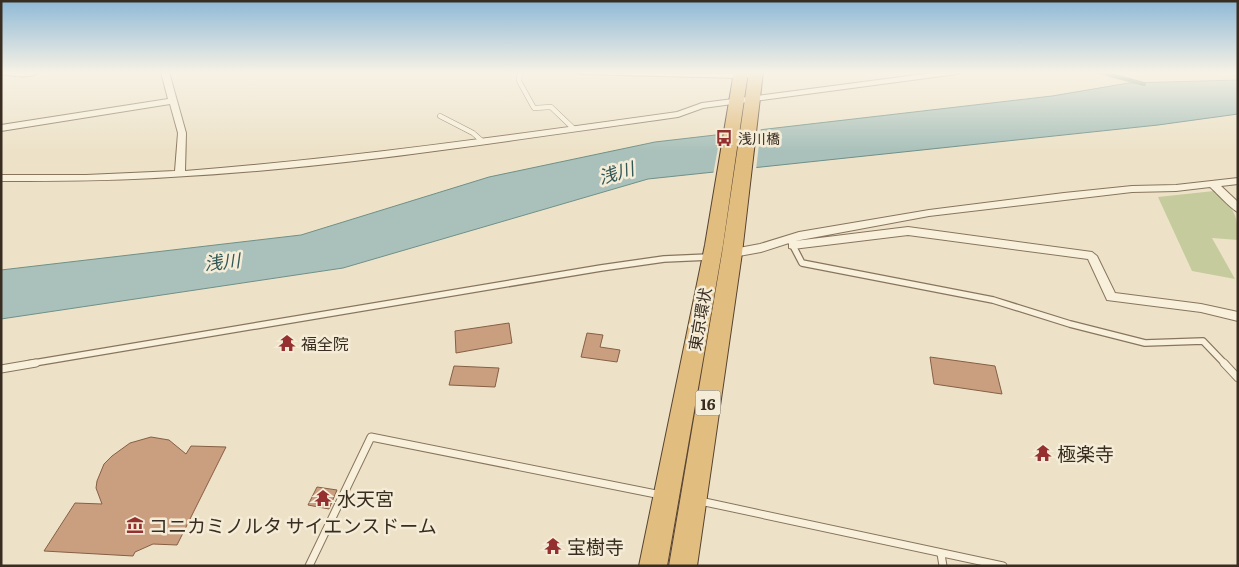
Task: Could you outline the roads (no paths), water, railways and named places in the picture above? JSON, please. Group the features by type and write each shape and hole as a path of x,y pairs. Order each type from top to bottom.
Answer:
{"highway":[{"name":"東京環状","path":"745,98 745,103"},
{"name":"東京環状","path":"683,566 680,498 747,98"},
{"name":"東京環状","path":"652,566 680,498"}],"street":[{"path":"1,178 180,173 312,163 678,114 702,106 775,98"},
{"path":"1,128 173,101 182,133 180,173"},
{"path":"722,249 761,248 840,228 965,208 1132,189 1176,188 1238,181"},
{"path":"1211,183 1230,199 1238,209"},
{"path":"791,241 908,231 1092,256 1111,297 1201,308 1238,317"}],"lane":[{"path":"529,98 534,108 551,107 573,128"},
{"path":"440,116 473,133 482,141"},
{"path":"791,241 802,264 923,285 993,300 1070,324 1145,343 1203,341 1238,378"},
{"path":"1,369 722,249"},
{"path":"309,566 371,438 680,498 1003,566"},
{"path":"941,554 943,566"}],"water":[{"name":"浅川","path":"1031,98 1238,98 1238,114 1158,125 648,179 343,268 1,319 1,270 301,235 489,177 655,142"}],"place":[{"name":"浅川橋","path":"724,138"},
{"name":"福全院","path":"287,343"},
{"name":"極楽寺","path":"1043,453"},
{"name":"水天宮","path":"323,498"},
{"name":"コニカミノルタ サイエンスドーム","path":"135,525"},
{"name":"宝樹寺","path":"553,546"}]}
